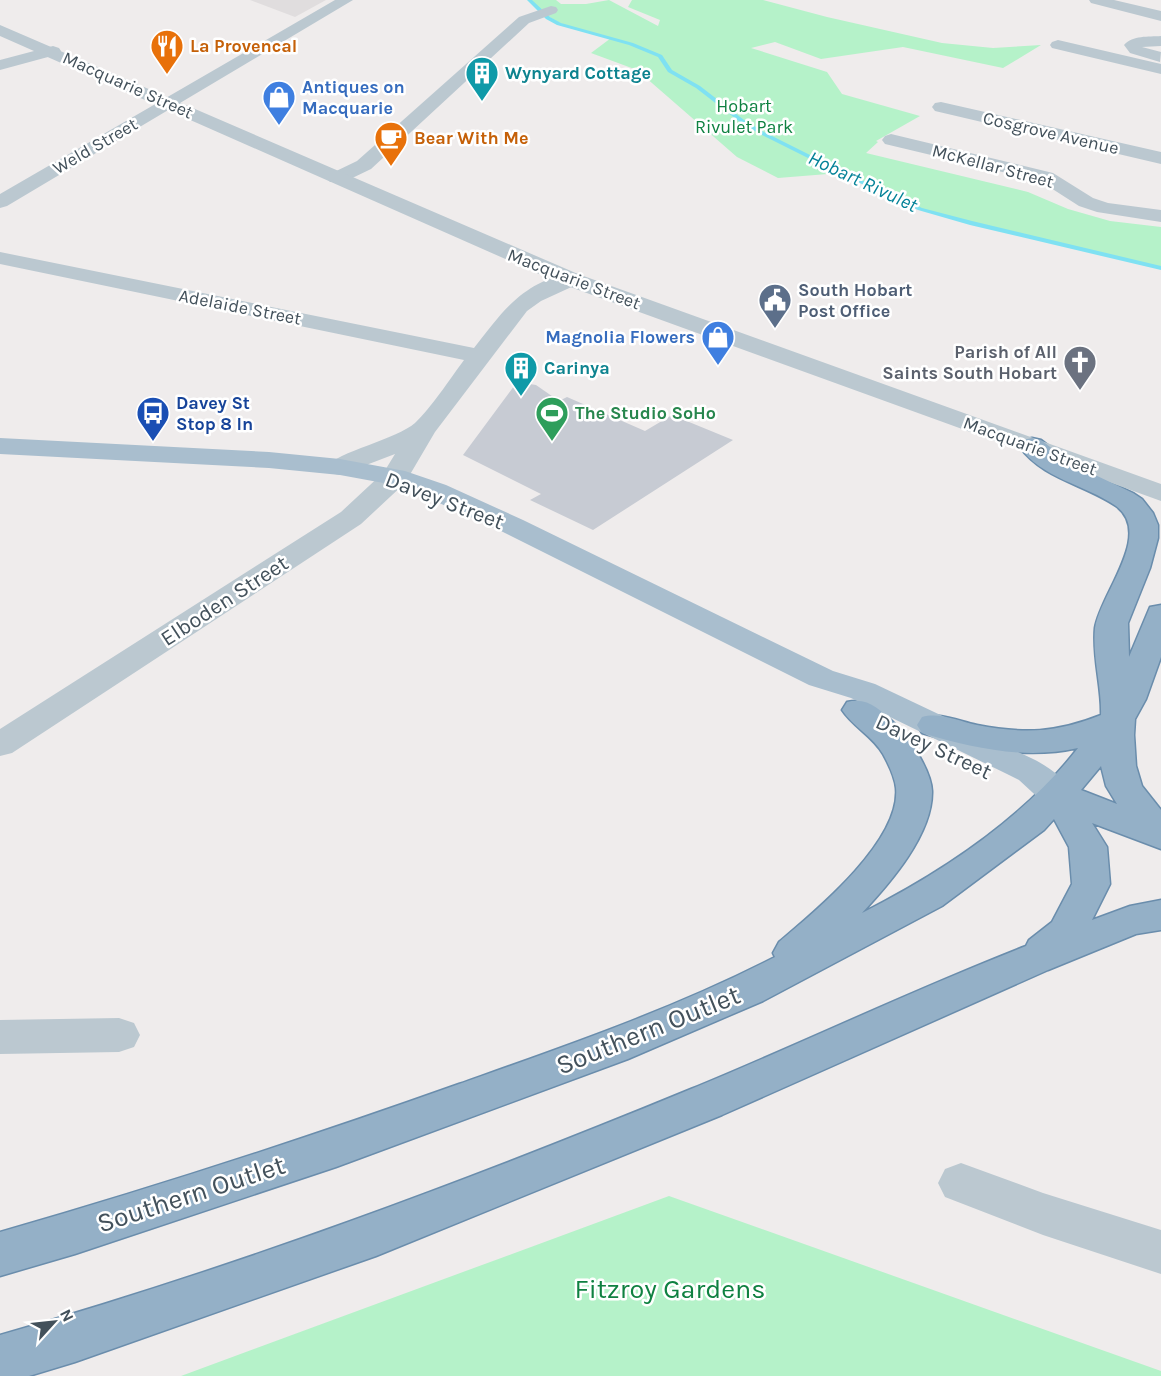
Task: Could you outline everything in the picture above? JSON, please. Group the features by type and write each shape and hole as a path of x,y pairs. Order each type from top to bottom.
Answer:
{"highway":[{"path":"1032,446 1053,464 1117,496 1138,511 1145,528 1143,545 1111,625 1118,705 1116,722 1119,764 1125,787 1151,824 1161,832"},
{"name":"Southern Outlet","path":"0,1254 75,1232 347,1143 613,1047 748,990 928,896 1023,828 1058,795 1080,770 1116,722 1129,699 1161,614"},
{"path":"748,990 806,942 855,897 892,853 913,806 914,789 902,753 889,736 859,710"},
{"path":"934,725 957,733 1027,742 1075,738 1116,722"},
{"path":"1034,959 1066,932 1091,884 1088,847 1058,795"},
{"name":"Davey Street","path":"1058,795 1161,836"},
{"path":"0,1360 75,1338 358,1241 706,1102 1034,959 1130,921 1161,915"}],"main road":[{"name":"Davey Street","path":"0,446 269,460 340,467 395,477 436,491 513,526 821,678 863,691 934,725 1031,772 1058,795"},
{"name":"Davey Street","path":"821,678 837,696 859,710 1006,781 1045,794 1058,795"}],"street":[{"name":"Weld Street","path":"0,202 346,0"},
{"path":"1096,0 1161,16"},
{"path":"337,178 364,165 524,20 551,10"},
{"name":"Macquarie Street","path":"0,30 53,51 570,279 1161,493"},
{"path":"1161,41 1138,42 1132,45 1136,50 1161,60"},
{"path":"1161,60 1090,47 1058,45 1161,69"},
{"path":"0,65 53,51"},
{"name":"Cosgrove Avenue","path":"941,107 1161,158"},
{"name":"McKellar Street","path":"891,140 1055,180 1086,202 1161,216"},
{"name":"Adelaide Street","path":"0,258 479,356"},
{"name":"Elboden Street","path":"0,745 351,518 395,477 423,430 525,300 570,279"},
{"name":"Elboden Street","path":"340,467 382,451 423,430"},
{"path":"0,1037 119,1035"},
{"path":"961,1183 1043,1214 1161,1252"}],"shaded area":[{"path":"250,0 326,0 295,17"}],"green space":[{"name":"Hobart Rivulet Park","path":"529,0 556,0 561,4 586,4 609,0 658,26 660,20 628,7 632,0 763,0 942,43 993,48 1041,45 1003,68 903,47 821,59 775,42 751,48 827,72 842,94 920,116 876,141 878,142 866,153 1028,192 1068,209 1110,221 1161,227 1161,268 920,209 840,173 778,178 737,157 637,70 591,53 611,38 558,22"},
{"name":"Fitzroy Gardens","path":"669,1196 1161,1371 1161,1376 181,1376"}],"building":[{"path":"517,382 536,385 559,401 567,397 645,431 672,415 733,440 593,530 530,500 541,494 463,455"}],"waterway":[{"name":"Hobart Rivulet","path":"529,0 548,18 559,24 631,44 660,56 670,71 698,87 742,121 762,133 920,209 1161,268"}],"place":[{"name":"La Provencal","path":"167,75"},
{"name":"Wynyard Cottage","path":"482,102"},
{"name":"Antiques on Macquarie","path":"279,126"},
{"name":"Bear With Me","path":"391,167"},
{"name":"South Hobart Post Office","path":"775,329"},
{"name":"Magnolia Flowers","path":"718,366"},
{"name":"Parish of All Saints South Hobart","path":"1080,391"},
{"name":"Carinya","path":"521,397"},
{"name":"Davey St Stop 8 In","path":"153,442"},
{"name":"The Studio SoHo","path":"552,442"}]}
